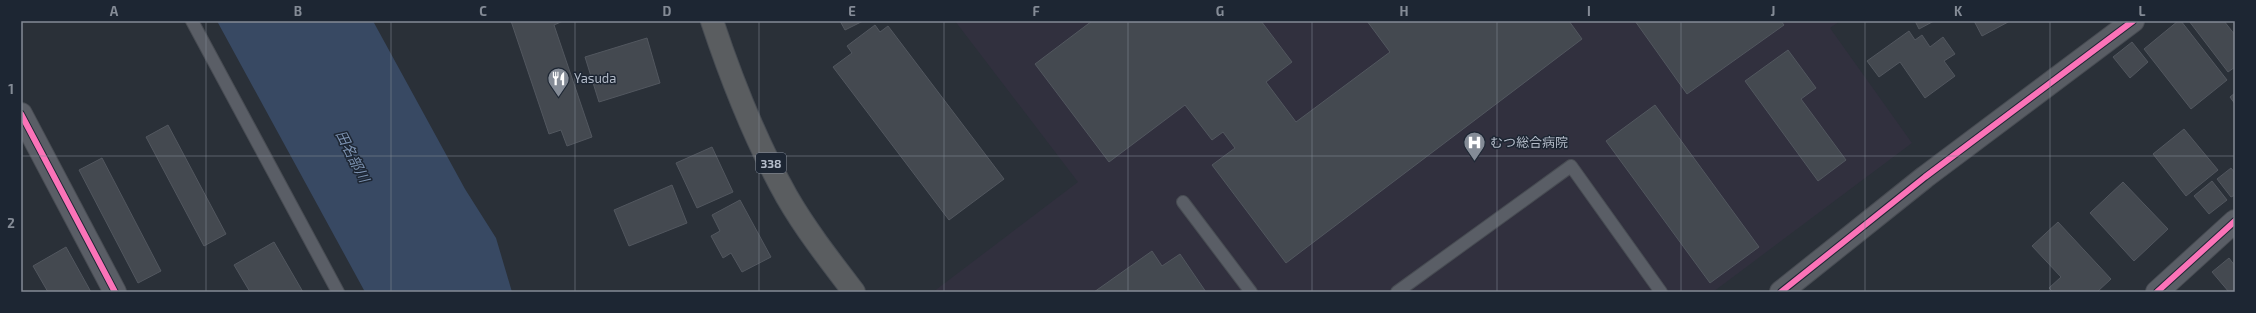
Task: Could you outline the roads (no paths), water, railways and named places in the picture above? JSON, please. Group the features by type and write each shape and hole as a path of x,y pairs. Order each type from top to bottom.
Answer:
{"highway":[{"name":"338","path":"712,21 726,62 787,198 854,292"}],"street":[{"path":"1781,292 1925,177 2133,21"},
{"path":"21,114 115,292"},
{"path":"2156,292 2235,221"}],"lane":[{"path":"192,21 338,292"},
{"path":"1396,292 1571,166 1661,292"},
{"path":"1183,202 1251,292"}],"water":[{"name":"田名部川","path":"217,21 373,21 465,189 496,238 512,292 365,292"}],"place":[{"name":"Yasuda","path":"559,98"},
{"name":"むつ総合病院","path":"1475,162"}]}
